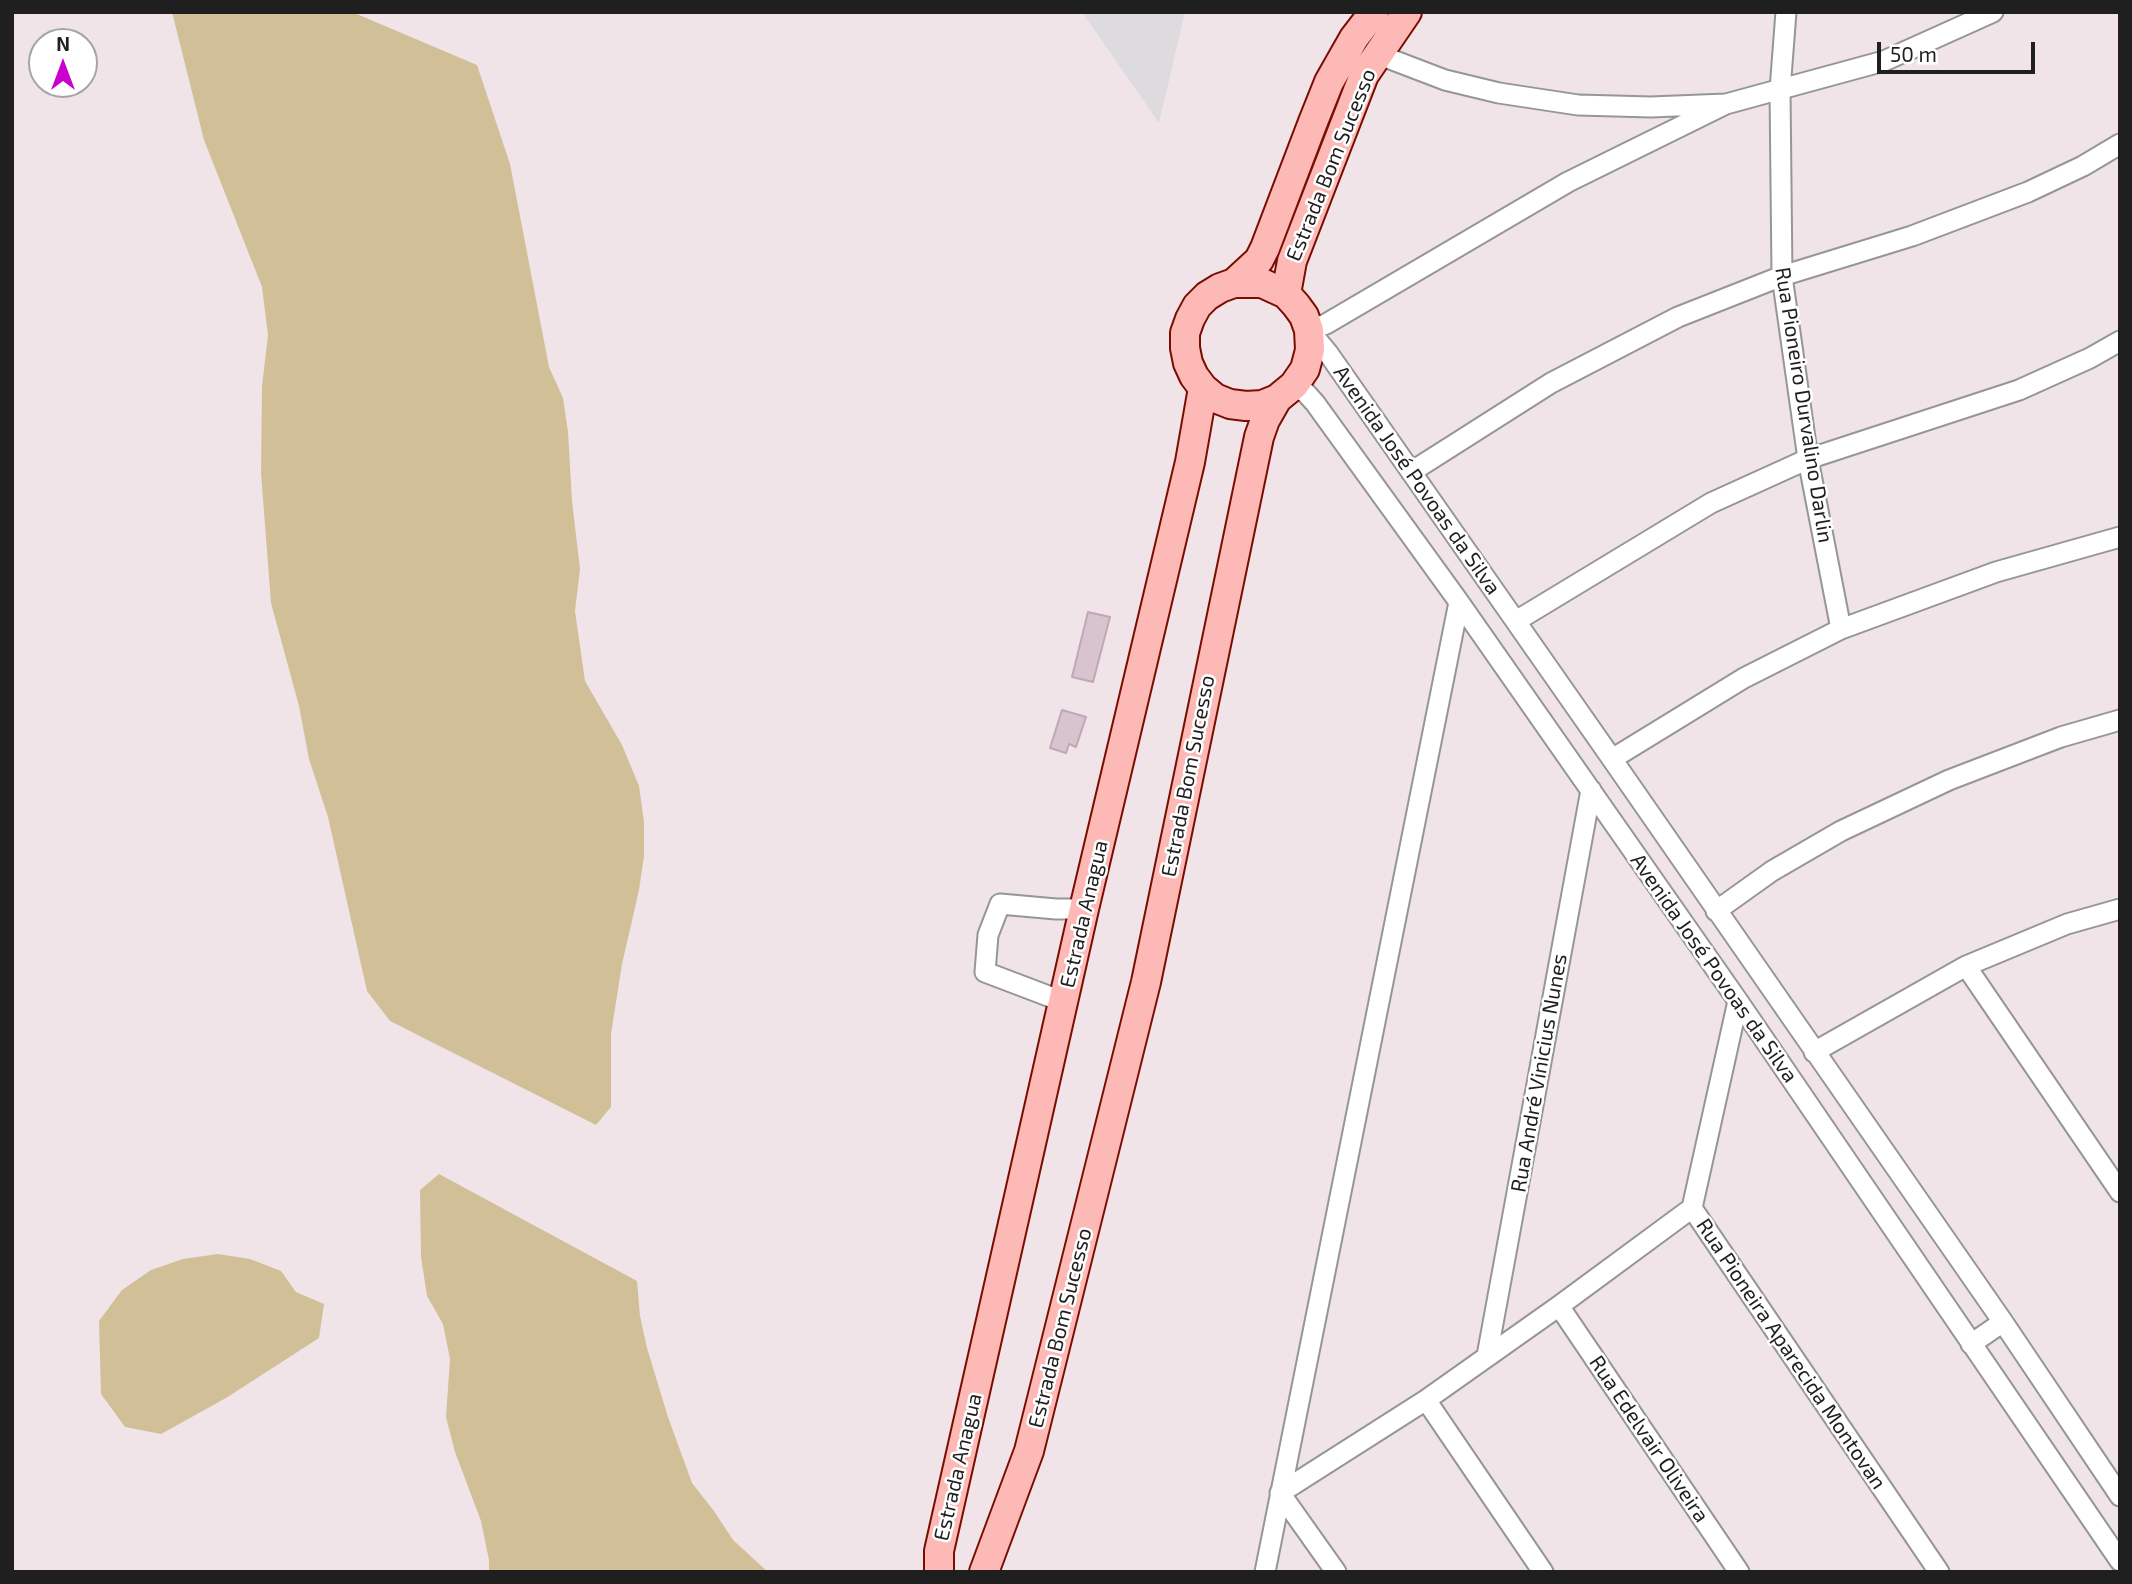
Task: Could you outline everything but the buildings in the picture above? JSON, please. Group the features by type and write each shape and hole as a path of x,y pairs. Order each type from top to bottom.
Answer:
{"main road":[{"name":"Estrada Bom Sucesso","path":"1286,295 1312,121 1329,82 1354,38 1374,12"},
{"name":"Estrada Bom Sucesso","path":"1234,283 1259,260 1303,190 1364,75 1407,12"},
{"path":"1286,392 1262,405 1230,404 1215,398 1203,388 1188,363 1185,348 1187,326 1197,306 1220,288 1234,283 1262,283 1297,304 1309,330"},
{"name":"Estrada Bom Sucesso","path":"984,1572 1033,1438 1146,982 1259,437 1265,420 1305,369 1310,350 1309,330"},
{"name":"Estrada Anagua","path":"939,1572 939,1551 1084,909 1190,461 1203,388"}],"street":[{"name":"Rua Pioneiro Durvalino Darlin","path":"1786,12 1780,90 1782,276 1808,459 1841,629"},
{"path":"1309,330 1326,324 1568,182 1726,104 1884,61 1993,12"},
{"path":"1377,54 1445,80 1499,93 1578,105 1651,107 1726,104"},
{"path":"1411,472 1551,383 1678,317 1782,276 1912,236 2028,192 2083,166 2120,144"},
{"name":"Avenida José Povoas da Silva","path":"1309,330 1328,353 1612,759 2003,1322 2120,1496"},
{"path":"1516,621 1711,503 1808,459 2020,390 2120,341"},
{"name":"Avenida José Povoas da Silva","path":"1286,392 1306,393 1315,403 1459,602 1738,1001 2120,1561"},
{"path":"1612,759 1744,678 1841,629 1996,572 2120,537"},
{"path":"1265,1572 1459,602"},
{"path":"1716,911 1772,871 1841,831 1889,808 1949,780 2061,737 2120,720"},
{"name":"Rua André Vinicius Nunes","path":"1488,1356 1591,790"},
{"path":"1064,1002 985,972 988,935 1000,904 1084,909"},
{"path":"1814,1052 1966,966 2056,929 2120,909"},
{"path":"1966,966 2120,1192"},
{"name":"Rua Pioneira Aparecida Montovan","path":"1738,1001 1692,1208 1939,1572"},
{"path":"1280,1493 1426,1400 1692,1208"},
{"name":"Rua Edelvair Oliveira","path":"1559,1306 1739,1572"},
{"path":"1971,1344 2003,1322"},
{"path":"1426,1400 1543,1572"},
{"path":"1280,1493 1336,1572"}],"shaded area":[{"path":"172,12 352,12 477,65 510,164 549,367 563,398 580,569 575,611 585,681 622,745 639,786 644,822 644,856 639,890 622,964 611,1034 611,1107 596,1125 390,1021 367,991 328,817 309,759 299,706 271,603 261,473 262,386 268,335 262,287 204,140"},
{"path":"1082,12 1185,12 1159,123"},
{"path":"439,1174 637,1281 640,1316 647,1348 692,1483 733,1540 768,1572 489,1572 481,1521 455,1452 446,1417 450,1359 443,1324 427,1296 421,1257 420,1190"},
{"path":"218,1254 250,1259 281,1271 296,1292 324,1304 319,1338 226,1398 161,1434 125,1427 101,1394 99,1321 122,1290 151,1270 183,1259"}]}
